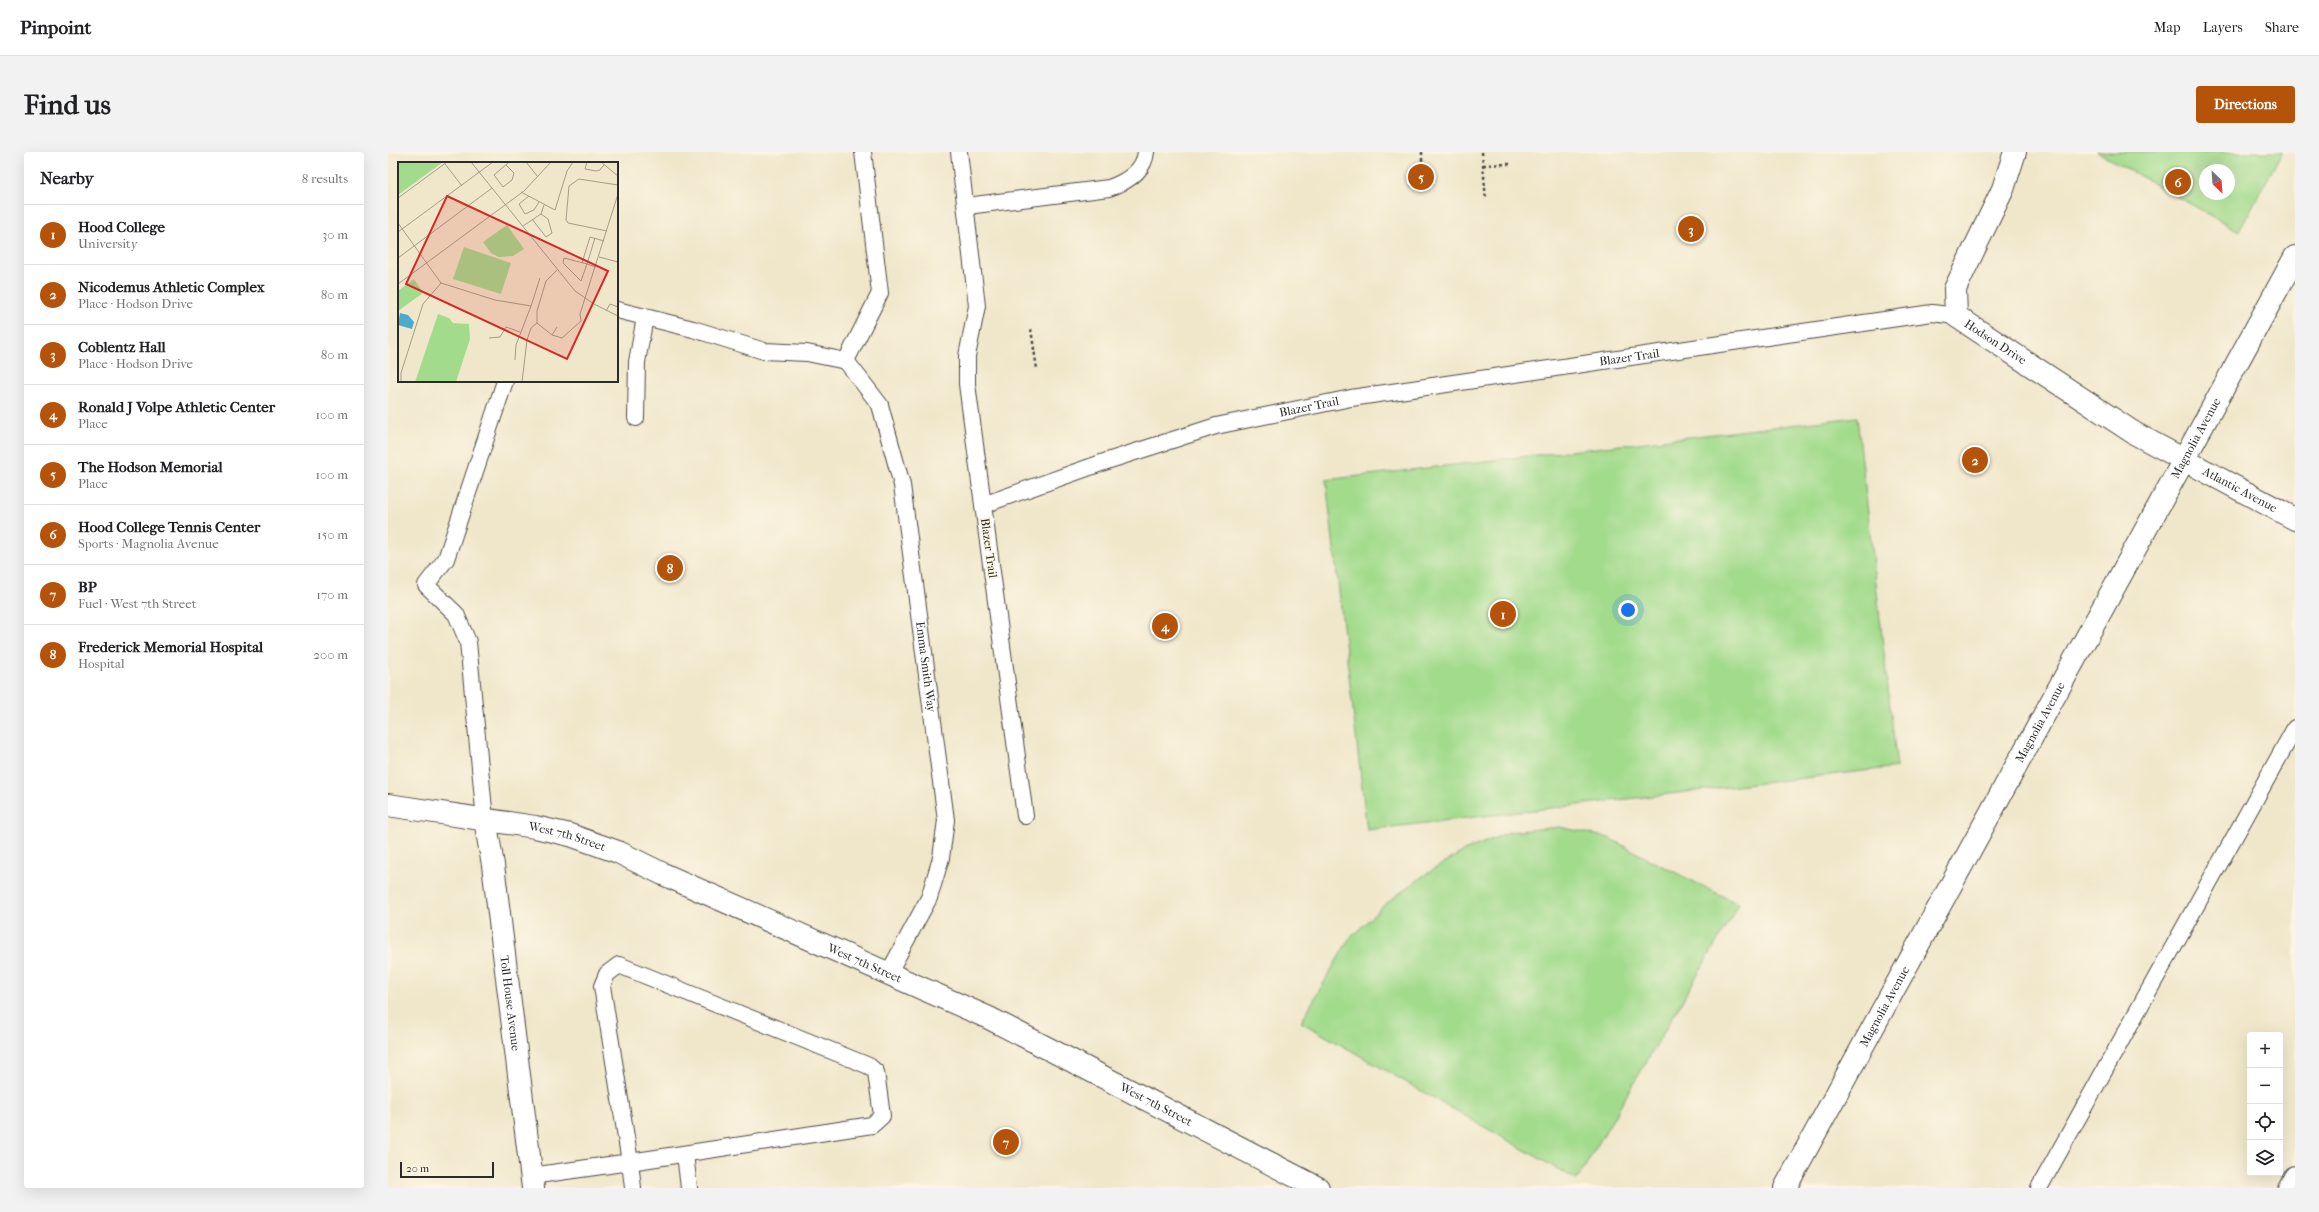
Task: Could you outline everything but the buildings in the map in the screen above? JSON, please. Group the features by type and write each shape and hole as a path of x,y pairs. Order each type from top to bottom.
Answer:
{"street":[{"name":"Hodson Drive","path":"2015,152 2003,189 1955,288 1956,316 2134,433 2185,460"},
{"name":"Magnolia Avenue","path":"1785,1188 2295,257"},
{"name":"Atlantic Avenue","path":"2185,460 2295,519"},
{"name":"West 7th Street","path":"388,804 570,835 618,852 663,874 989,1018 1318,1188"},
{"name":"Toll House Avenue","path":"485,820 493,865 532,1182"},
{"path":"2289,1188 2295,1177"}],"lane":[{"path":"618,310 693,329 764,351 807,353 846,361 880,293 864,152"},
{"path":"959,152 977,306 967,356 967,384 983,505"},
{"path":"966,206 1109,188 1126,182 1139,169 1146,152"},
{"name":"Blazer Trail","path":"1025,816 983,505 1107,461 1216,426 1351,398 1932,313 1956,316"},
{"path":"636,418 637,362 645,317"},
{"name":"Emma Smith Way","path":"846,361 880,404 902,485 946,820 941,858 929,898 888,974"},
{"path":"485,820 468,642 456,614 426,584 446,559 506,382"},
{"path":"2039,1188 2295,728"},
{"path":"532,1182 630,1162 872,1126 882,1116 876,1072 869,1066 619,965 607,974 602,986 630,1162 633,1188"},
{"path":"685,1154 689,1188"}],"path":[{"path":"1422,152 1422,166"},
{"path":"1482,152 1486,200"},
{"path":"1483,165 1510,164"},
{"path":"1422,166 1430,169 1434,177 1432,185 1421,190 1412,185 1409,178 1412,171 1422,166"},
{"path":"1031,329 1037,369"}],"green space":[{"path":"2097,152 2282,152 2239,231"},
{"path":"1857,417 1897,767 1367,830 1326,480"},
{"path":"1560,827 1609,838 1739,904 1577,1180 1301,1022 1349,939 1384,905 1423,876 1464,851 1509,832"}],"place":[{"name":"The Hodson Memorial","path":"1421,177"},
{"name":"Hood College Tennis Center","path":"2178,182"},
{"name":"Coblentz Hall","path":"1691,229"},
{"name":"Nicodemus Athletic Complex","path":"1975,460"},
{"name":"Frederick Memorial Hospital","path":"670,568"},
{"name":"Hood College","path":"1503,614"},
{"name":"Ronald J Volpe Athletic Center","path":"1165,626"},
{"name":"BP","path":"1006,1142"}]}
